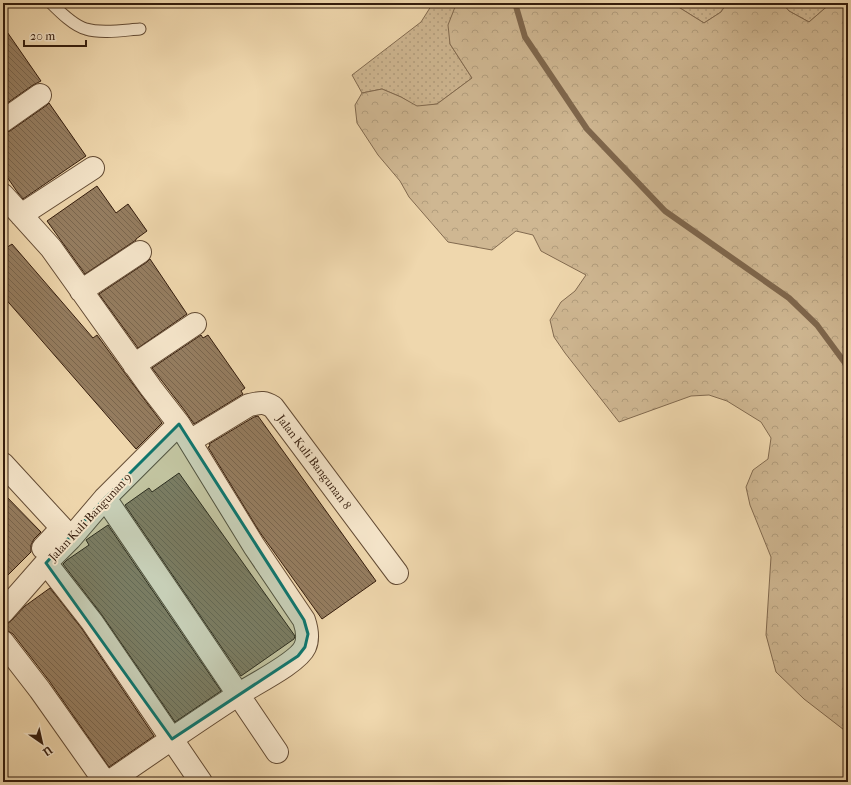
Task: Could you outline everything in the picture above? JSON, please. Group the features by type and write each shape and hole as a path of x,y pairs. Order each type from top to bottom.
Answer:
{"street":[{"path":"3,121 40,95"},
{"path":"21,215 93,168"},
{"path":"3,195 51,248 150,388 185,433 254,546 304,620 308,634 305,647 298,656 238,694 109,782"},
{"path":"81,291 140,252"},
{"path":"134,365 195,324"},
{"name":"Jalan Kuli Bangunan 8","path":"185,433 249,405 267,403 273,407 397,573"},
{"name":"Jalan Kuli Bangunan 9","path":"3,612 46,563 70,539 105,498 185,433"},
{"path":"3,464 62,528 3,592"},
{"path":"105,498 277,752"},
{"path":"46,563 92,622 201,782"},
{"path":"3,642 40,690 105,782"}],"lane":[{"path":"51,3 75,24 86,30 100,31 140,29"}],"highlighted area":[{"path":"179,424 304,620 308,634 305,647 298,656 172,739 46,563 105,498"}],"green space":[{"path":"433,3 460,3 455,7 450,44 472,78 437,104 417,107 401,97 382,89 362,93 352,75 421,22"},
{"path":"460,3 672,3 704,23 721,12 727,3 782,3 789,11 809,22 831,3 848,3 848,733 804,699 776,672 766,635 771,557 750,505 746,487 753,470 768,459 771,438 761,422 727,401 709,395 691,396 619,422 554,337 550,320 561,302 575,291 586,275 541,251 533,235 516,231 492,250 448,242 409,197 400,181 378,155 357,123 355,105 362,93 382,89 417,106 437,104 472,78 450,44 448,25 455,7"},
{"path":"672,3 727,3 721,12 704,23"},
{"path":"782,3 831,3 809,22 789,11"}],"building":[{"path":"3,26 41,81 3,106"},
{"path":"49,103 86,156 23,199 3,171 3,133 10,131"},
{"path":"97,186 116,213 128,204 147,231 85,274 47,221"},
{"path":"12,244 93,338 97,335 162,423 136,449 3,296 3,250"},
{"path":"150,259 187,314 138,348 99,294"},
{"path":"201,335 203,338 208,335 245,388 241,391 243,394 194,424 152,368"},
{"path":"258,416 376,581 322,619 259,531 208,447 210,446 209,444"},
{"path":"179,473 295,636 294,639 241,676 125,505 149,488 152,492"},
{"path":"3,493 41,532 34,539 31,545 31,552 3,580"},
{"path":"108,525 221,691 175,722 102,615 63,564 89,545 86,540"},
{"path":"50,588 82,629 154,736 109,767 50,682 13,634 6,630 3,626 3,624 7,624 12,620 25,606"}],"waterway":[{"path":"515,3 525,37 587,129 665,211 789,298 817,325 848,367"}]}
